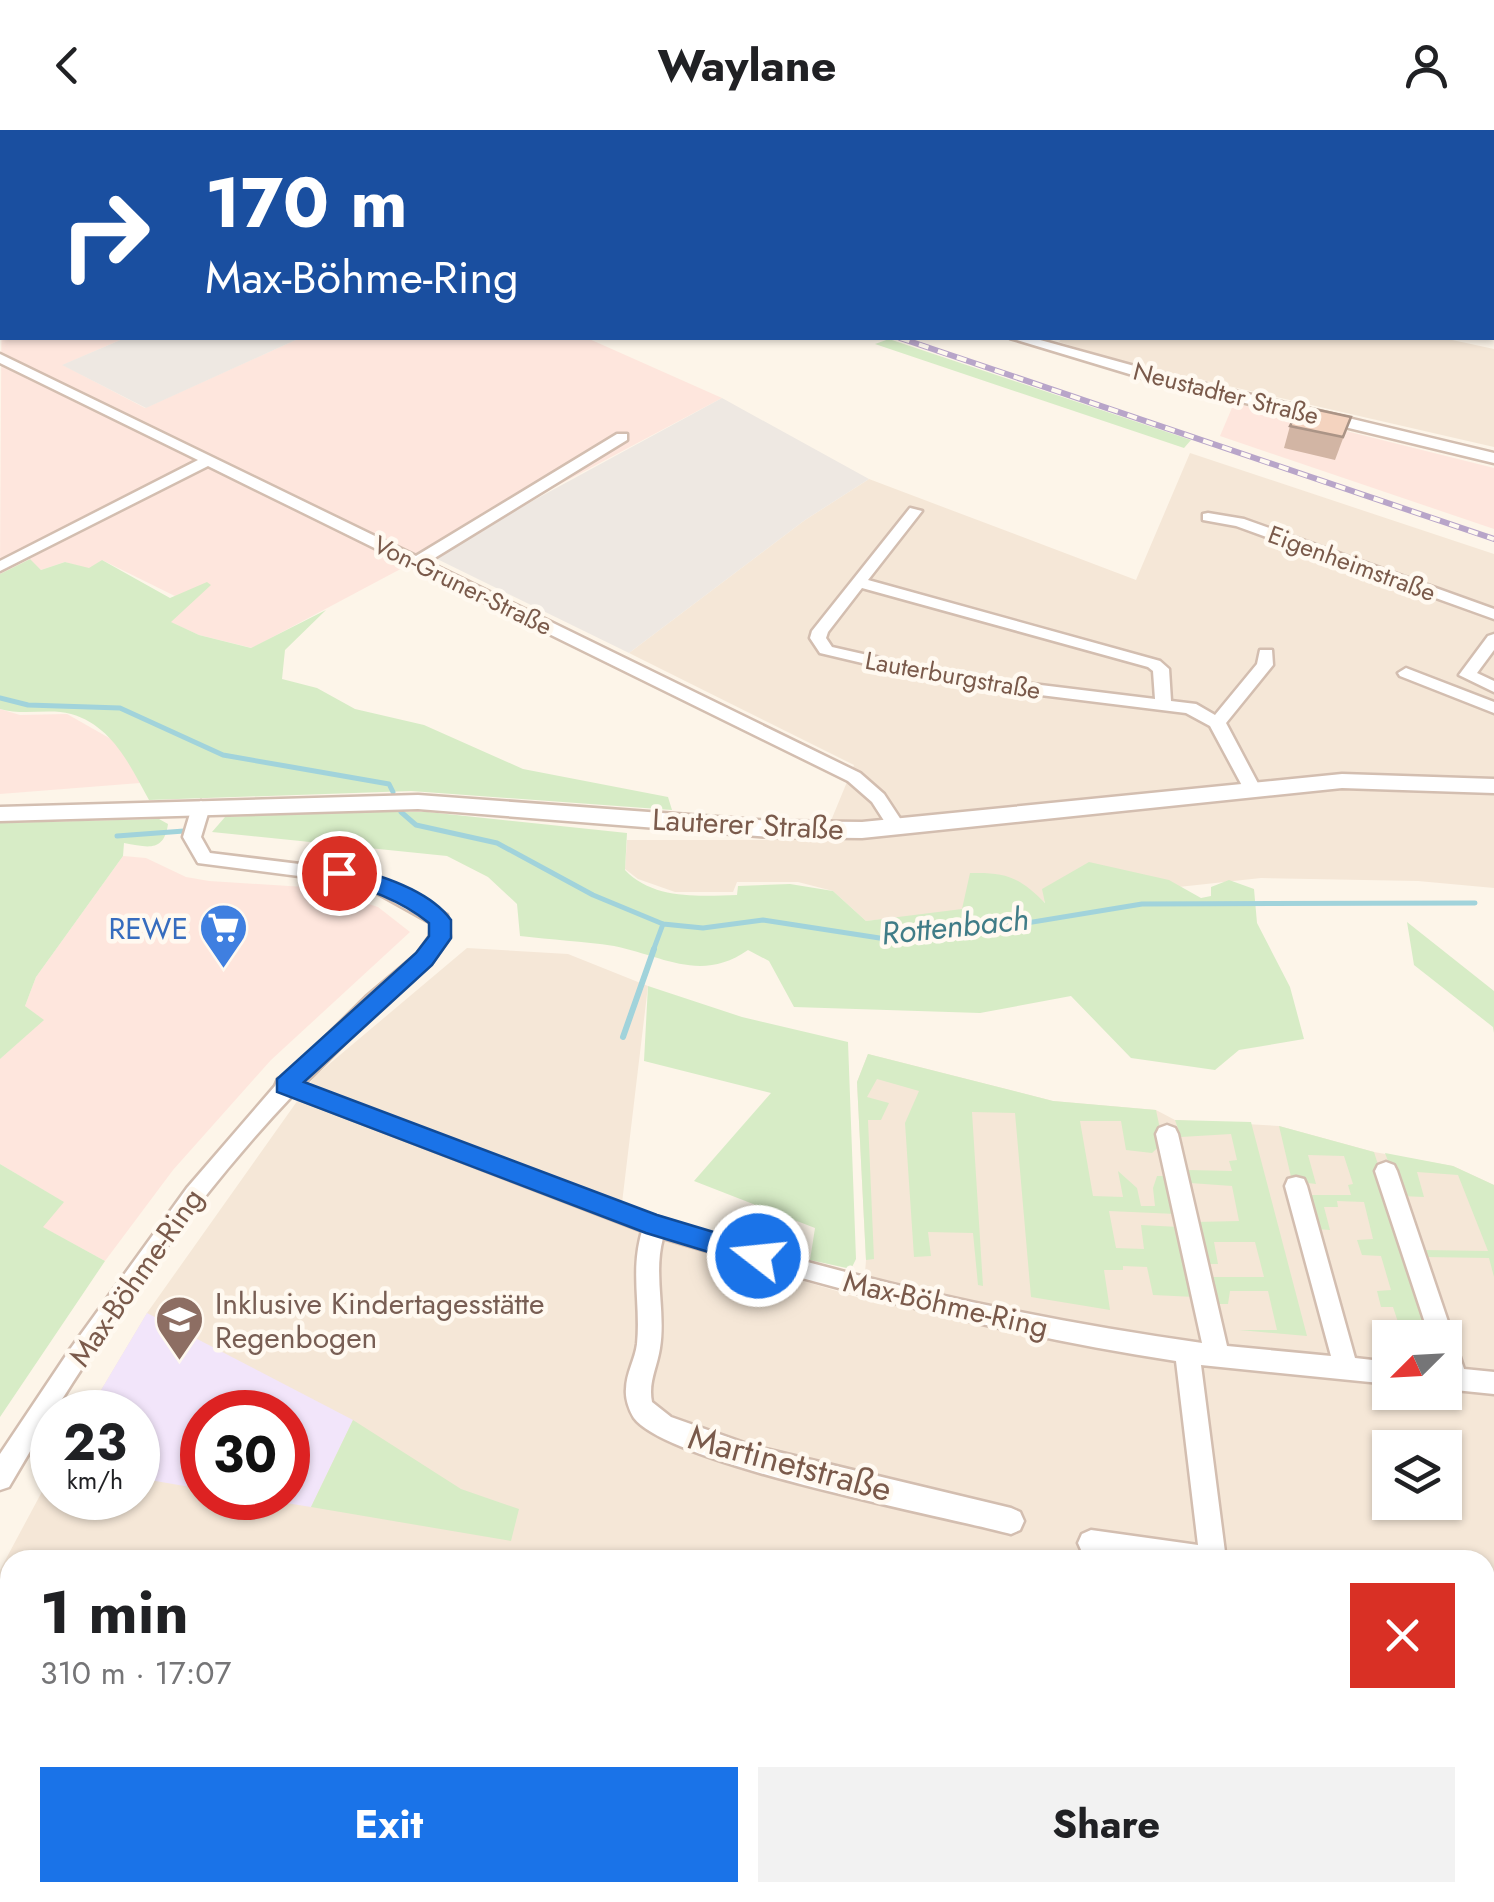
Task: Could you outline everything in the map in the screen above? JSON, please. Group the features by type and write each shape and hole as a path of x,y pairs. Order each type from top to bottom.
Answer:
{"street":[{"name":"Neustadter Straße","path":"1025,340 1125,369 1494,458"},
{"name":"Von-Gruner-Straße","path":"4,361 860,780 896,826"},
{"path":"416,562 622,437"},
{"path":"0,568 209,460"},
{"name":"Lauterburgstraße","path":"915,512 857,582 818,638 833,653 967,681 1190,708 1217,723"},
{"name":"Eigenheimstraße","path":"1208,517 1239,522 1494,614"},
{"name":"Lauterburgstraße","path":"857,582 1154,664 1161,669 1164,704"},
{"path":"1494,640 1466,675 1494,687"},
{"path":"1252,789 1217,723 1265,665 1266,653"},
{"path":"1406,673 1494,708"},
{"name":"Lauterer Straße","path":"0,814 418,802 771,830 896,826 1252,789 1380,780 1494,786"},
{"name":"Max-Böhme-Ring","path":"0,1478 146,1257 285,1085 424,959 440,938 440,920 365,878 204,859 192,837 201,806"},
{"name":"Max-Böhme-Ring","path":"285,1085 655,1226 969,1312 1187,1352 1372,1371"},
{"path":"1168,1134 1217,1356"},
{"path":"1386,1172 1436,1320"},
{"path":"1296,1186 1346,1368"},
{"name":"Martinetstraße","path":"655,1226 642,1271 649,1342 635,1387 644,1414 670,1432 721,1450 1011,1520"},
{"path":"1187,1352 1211,1550"},
{"path":"1462,1380 1494,1384"},
{"path":"1091,1543 1141,1550"}],"shaded area":[{"path":"1,340 120,340 63,365 145,408 296,340 592,340 722,398 252,648 199,635 170,622 189,603 102,560 89,569 65,562 41,570 29,559 0,574"},
{"path":"120,340 296,340 146,408 62,365"},
{"path":"1452,340 1494,349 1494,447 1124,362 1059,342"},
{"path":"722,398 869,479 805,520 629,653 431,556"},
{"path":"1234,403 1494,468 1494,529 1220,436"},
{"path":"1190,453 1494,554 1494,888 1418,881 1261,878 866,921 833,891 798,882 737,882 733,892 675,892 638,879 625,869 627,840 823,840 854,765 629,653 805,520 869,479 1136,580"},
{"path":"0,709 20,715 67,714 118,743 140,783 0,794"},
{"path":"123,856 146,858 186,877 209,881 320,888 378,907 410,932 271,1060 173,1170 105,1261 42,1227 63,1202 0,1164 0,1059 43,1020 25,1006 36,977"},
{"path":"467,948 568,954 648,986 622,1203 623,1226 863,1299 866,1260 857,1082 868,1054 1053,1101 1156,1110 1175,1120 1279,1126 1374,1152 1453,1166 1494,1185 1494,1550 11,1550 30,1514 30,1520 160,1520 160,1390 101,1390 147,1313 315,1076"},
{"path":"147,1313 295,1390 180,1390 180,1485 160,1482 160,1390 101,1390"},
{"path":"310,1398 353,1420 310,1507"}],"green space":[{"path":"892,340 1191,440 1184,448 875,344"},
{"path":"30,559 41,570 65,562 89,568 102,560 170,598 207,582 211,585 171,622 199,635 251,648 326,610 285,650 282,679 317,688 355,709 424,725 523,769 668,797 672,810 411,791 149,800 119,749 86,720 63,712 0,709 0,574"},
{"path":"428,812 627,833 625,870 649,887 708,896 737,895 738,886 790,884 833,891 866,921 962,909 970,873 1011,878 1045,903 1042,889 1089,862 1169,880 1201,898 1211,896 1211,887 1229,880 1254,889 1257,923 1290,987 1304,1039 1239,1050 1215,1070 1131,1058 1071,996 980,1013 794,1007 769,961 748,950 731,960 698,966 614,946 520,936 517,904 488,877 447,856 212,832 225,817"},
{"path":"159,819 168,824 158,844 124,843 123,856 36,977 25,1006 44,1020 0,1059 0,823"},
{"path":"1407,922 1494,991 1494,1033 1493,1027 1414,965"},
{"path":"648,986 742,1017 848,1042 856,1259 851,1269 810,1260 815,1228 694,1181 771,1093 644,1061"},
{"path":"868,1054 1053,1101 1156,1110 1163,1143 1152,1153 1126,1150 1121,1121 1080,1121 1093,1196 1123,1197 1118,1171 1137,1188 1141,1206 1155,1206 1153,1188 1157,1176 1169,1176 1176,1214 1109,1211 1116,1248 1144,1249 1141,1225 1179,1227 1195,1297 1153,1295 1147,1267 1123,1266 1123,1270 1104,1270 1110,1310 1031,1297 1015,1113 972,1112 983,1286 978,1285 973,1233 928,1232 931,1256 914,1257 905,1123 919,1091 877,1079 867,1097 889,1103 881,1120 868,1120 874,1259 866,1260 857,1082"},
{"path":"1175,1120 1251,1122 1307,1336 1239,1330 1277,1330 1268,1291 1230,1291 1228,1304 1216,1304 1210,1277 1264,1277 1255,1242 1214,1242 1218,1264 1206,1264 1196,1222 1239,1221 1232,1186 1190,1183 1188,1170 1232,1171 1229,1161 1237,1160 1231,1134 1181,1137"},
{"path":"1279,1126 1374,1152 1428,1320 1397,1320 1393,1307 1381,1307 1377,1291 1391,1290 1381,1256 1362,1255 1357,1240 1373,1239 1364,1202 1337,1201 1338,1207 1324,1207 1330,1230 1316,1229 1307,1195 1351,1195 1348,1185 1353,1184 1344,1156 1308,1155 1316,1184 1292,1181"},
{"path":"1385,1153 1453,1166 1494,1185 1494,1277 1489,1258 1425,1257 1423,1250 1488,1251 1458,1175 1417,1172 1424,1197 1401,1196"},
{"path":"0,1164 64,1202 43,1227 105,1261 0,1417"},
{"path":"353,1420 461,1489 519,1509 511,1541 311,1507"}],"building":[{"path":"1300,406 1351,417 1343,437 1290,426"}],"waterway":[{"name":"Rottenbach","path":"0,698 28,705 120,708 223,755 389,784 393,792"},
{"name":"Rottenbach","path":"401,812 416,825 497,843 593,895 663,924"},
{"name":"Rottenbach","path":"117,836 184,831"},
{"name":"Rottenbach","path":"663,924 703,928 763,920 886,939 1002,927 1142,904 1475,903"},
{"path":"653,951 663,924"},
{"path":"623,1037 654,949"}],"railway":[{"path":"906,340 1494,539"}],"place":[{"name":"REWE","path":"223,970"},
{"name":"Inklusive Kindertagesstätte Regenbogen","path":"180,1362"}],"route":[{"path":"339,873 365,878 428,910 440,920 440,938 424,959 285,1085 655,1226 758,1256"}]}
